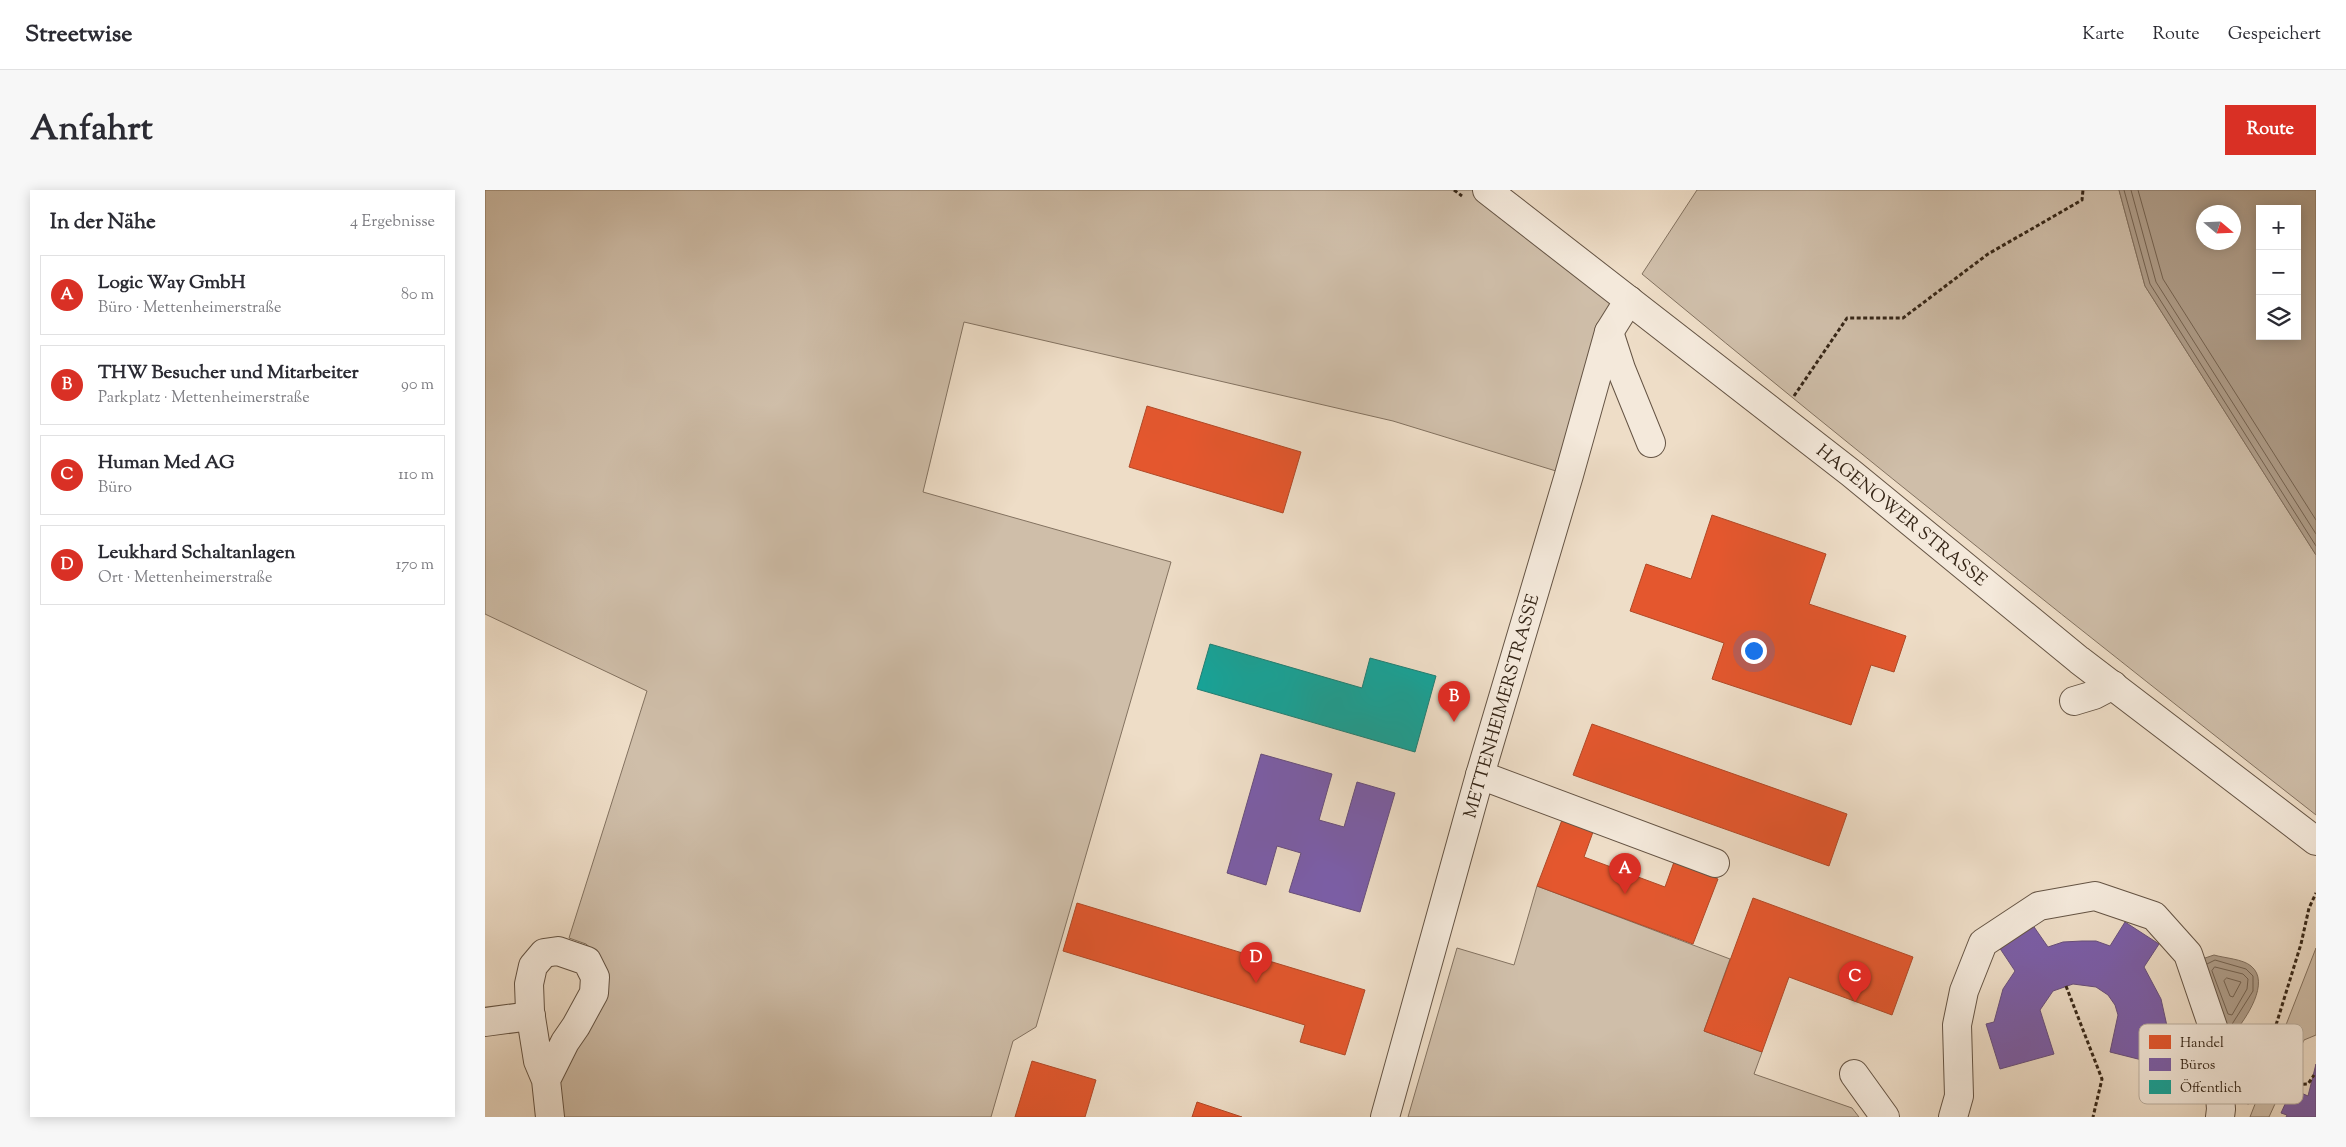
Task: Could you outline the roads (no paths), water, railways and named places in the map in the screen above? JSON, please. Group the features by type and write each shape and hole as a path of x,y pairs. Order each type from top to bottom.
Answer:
{"street":[{"name":"HAGENOWER STRASSE","path":"1487,190 1513,223 1629,300 1778,416 2113,686 2316,841"},
{"name":"METTENHEIMERSTRASSE","path":"1385,1117 1480,775 1609,332 1629,300"},
{"path":"1609,332 1621,369 1651,443"},
{"path":"2074,701 2094,695 2113,686"},
{"path":"1480,775 1715,863"},
{"path":"1953,1117 1959,1096 1957,1025 1964,991 1983,943 2039,906 2095,896 2154,916 2188,954 2212,1024"},
{"path":"547,1080 565,1042 577,1026 594,993 595,977 587,962 558,951 544,953 533,966 529,984 531,1016 538,1062 547,1080 550,1117"},
{"path":"485,1022 531,1016"},
{"path":"1854,1074 1885,1117"},
{"path":"2221,1104 2221,1109 2230,1111"}],"water":[{"path":"2119,190 2316,190 2316,555 2145,286"},
{"path":"2214,955 2233,959 2248,964 2257,973 2258,991 2250,1010 2240,1024 2224,1024 2201,965 2205,958"}],"place":[{"name":"THW Besucher und Mitarbeiter","path":"1454,722"},
{"name":"Logic Way GmbH","path":"1625,894"},
{"name":"Leukhard Schaltanlagen","path":"1256,983"},
{"name":"Human Med AG","path":"1855,1002"}]}
